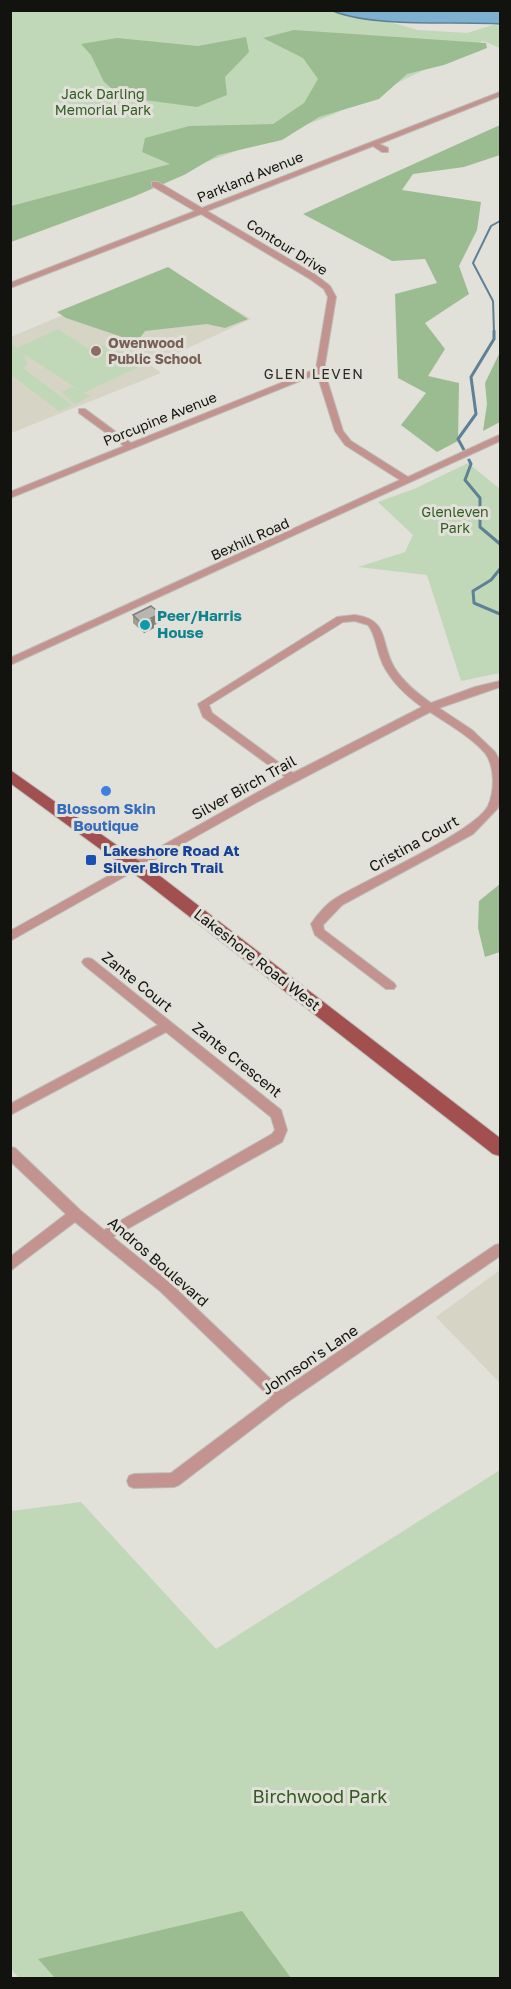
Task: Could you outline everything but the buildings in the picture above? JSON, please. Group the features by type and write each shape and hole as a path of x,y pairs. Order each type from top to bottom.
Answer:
{"main road":[{"name":"Lakeshore Road West","path":"10,775 135,866 501,1148"}],"street":[{"name":"Parkland Avenue","path":"10,286 501,93"},
{"path":"372,143 385,150"},
{"name":"Contour Drive","path":"155,184 327,288 332,297 320,370 342,437 408,481"},
{"name":"Porcupine Avenue","path":"10,495 320,370"},
{"path":"82,411 130,446"},
{"name":"Bexhill Road","path":"10,662 501,438"},
{"path":"292,777 207,715 203,704 341,619 356,617 375,625 388,664 404,687 429,708"},
{"name":"Silver Birch Trail","path":"10,937 292,777 429,708 473,690 501,684"},
{"name":"Cristina Court","path":"390,986 319,932 317,924 338,902 469,831 493,808 497,763 486,746 429,708"},
{"name":"Zante Court","path":"88,963 167,1026"},
{"path":"10,1110 167,1026"},
{"name":"Zante Crescent","path":"104,1236 277,1138 281,1130 277,1114 167,1026"},
{"name":"Andros Boulevard","path":"10,1152 75,1214 165,1287 281,1399"},
{"path":"10,1265 75,1214"},
{"name":"Johnson's Lane","path":"134,1481 174,1480 281,1399 501,1249"}],"shaded area":[{"name":"Owenwood Public School","path":"169,270 251,319 151,365 161,373 11,433 11,337"},
{"path":"500,1270 500,1383 436,1317"}],"green space":[{"name":"Jack Darling Memorial Park","path":"333,10 345,15 379,19 418,30 467,33 493,25 500,26 500,48 483,41 332,115 11,235 11,11"},
{"path":"294,30 486,43 487,48 444,65 407,74 379,99 319,117 282,140 218,155 184,175 133,197 11,242 11,206 170,164 142,152 145,138 189,126 273,124 304,103 318,79 303,58 263,38"},
{"path":"246,37 249,52 225,77 227,95 197,107 122,97 104,82 91,55 81,44 117,38 198,46"},
{"path":"500,125 500,155 464,167 413,174 402,190 481,202 477,230 459,266 469,294 425,323 445,349 428,376 459,383 458,441 437,452 401,425 426,393 398,378 395,294 437,283 425,259 392,261 303,214"},
{"path":"168,267 248,319 225,328 207,324 145,331 137,342 66,318 57,312"},
{"path":"58,329 87,348 95,343 143,360 143,365 83,393 91,396 75,404 61,392 72,387 79,390 24,354 27,365 23,368 72,405 59,411 10,374 11,344 17,348"},
{"path":"500,352 500,422 483,431 487,404 485,383"},
{"name":"Glenleven Park","path":"468,463 500,489 500,673 461,681 427,575 358,567 405,552 413,535 378,502 414,489"},
{"path":"500,884 500,952 485,957 478,928 479,901"},
{"name":"Birchwood Park","path":"500,1470 500,1978 19,1978 11,1969 11,1511 81,1502 216,1649"},
{"path":"242,1911 291,1978 55,1978 38,1959"}],"water":[{"path":"333,11 500,11 500,24 392,22 370,20"}],"waterway":[{"path":"494,332 493,301 473,263 491,226 500,221"},
{"path":"464,450 458,439 476,414 471,377 494,339 494,332"},
{"path":"469,460 471,464 465,480 480,498 480,527 500,544"},
{"path":"500,569 491,580 473,591 474,603 500,614"}],"place":[{"name":"Owenwood Public School","path":"96,351"},
{"name":"Peer/Harris House","path":"145,625"},
{"name":"Blossom Skin Boutique","path":"106,791"},
{"name":"Lakeshore Road At Silver Birch Trail","path":"91,860"}],"district":[{"name":"GLEN LEVEN","path":"314,374"}]}
